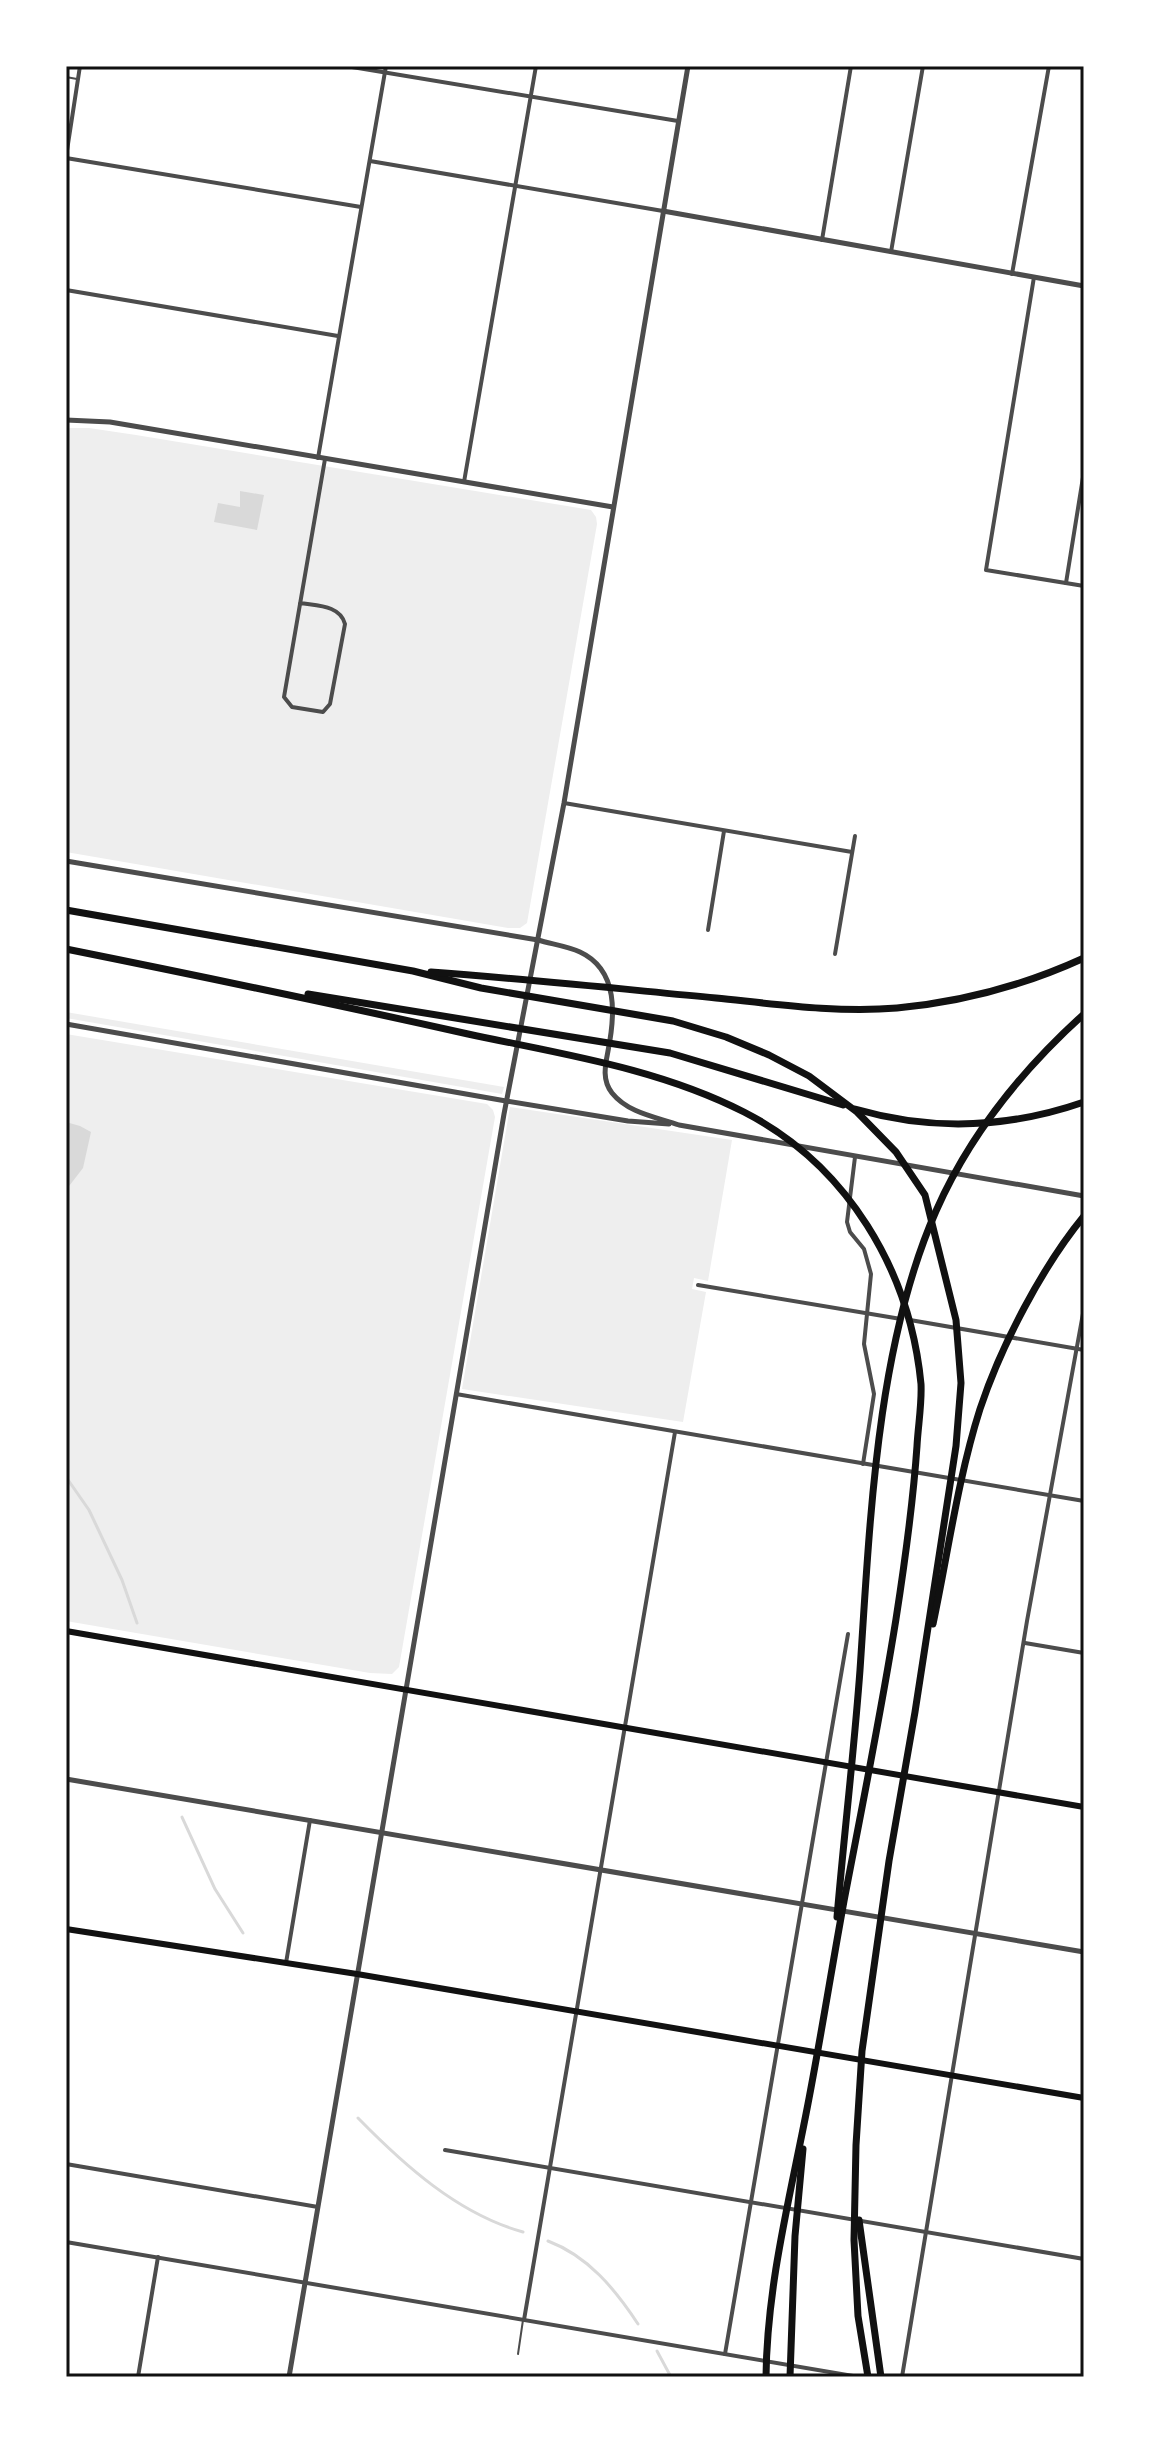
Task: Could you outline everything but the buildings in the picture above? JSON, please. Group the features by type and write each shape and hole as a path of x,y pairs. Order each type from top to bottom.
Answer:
{"highway":[{"path":"66,910 413,971 481,988 673,1021 726,1037 809,1076 857,1112 896,1152 925,1195 956,1320 961,1383 956,1446 889,1861 862,2051 854,2240 858,2316 868,2377"},
{"path":"66,949 229,981 623,1068 708,1095 748,1114 798,1148 827,1173 870,1227 884,1252 913,1339 921,1388 913,1509 807,2111 775,2266 766,2377"},
{"path":"413,971 845,1009 897,1008 985,993 1044,976 1084,958"},
{"path":"229,981 670,1053 859,1110 946,1125 1008,1122 1084,1102"},
{"path":"833,1959 878,1456 906,1295 936,1210 967,1154 1011,1088 1084,1014"},
{"path":"915,1712 964,1471 980,1408 1047,1268 1084,1216"},
{"path":"790,2377 795,2236 807,2111"},
{"path":"857,2202 881,2377"}],"main road":[{"path":"66,1631 1084,1807"},
{"path":"66,1929 357,1974 1084,2098"}],"street":[{"path":"80,66 69,118 66,158 361,207"},
{"path":"346,66 678,121"},
{"path":"300,603 337,610 343,615 345,624 330,704 323,712 292,707 284,697 338,336 386,66"},
{"path":"464,482 536,66"},
{"path":"289,2377 506,1101 564,803 688,66"},
{"path":"822,240 851,66"},
{"path":"891,252 923,66"},
{"path":"1012,274 1049,66"},
{"path":"370,161 1084,286"},
{"path":"1034,277 986,570 1084,586"},
{"path":"66,290 338,336"},
{"path":"66,420 101,421 613,507"},
{"path":"1066,583 1084,471"},
{"path":"564,803 852,852"},
{"path":"708,930 724,831"},
{"path":"835,954 855,836"},
{"path":"66,861 538,940 583,953 599,966 613,1003 606,1082 612,1092 633,1110 679,1125"},
{"path":"66,1024 506,1101 628,1121 679,1125 1084,1196"},
{"path":"855,1157 847,1222 850,1232 869,1260 871,1287 864,1344 874,1394 863,1464"},
{"path":"698,1285 1084,1350"},
{"path":"902,2377 975,1933 1084,1308"},
{"path":"456,1394 1084,1501"},
{"path":"524,2320 675,1432"},
{"path":"725,2354 848,1634"},
{"path":"1025,1643 1084,1653"},
{"path":"66,1779 1084,1952"},
{"path":"286,1964 310,1820"},
{"path":"445,2150 1084,2259"},
{"path":"66,2164 318,2207"},
{"path":"66,2242 859,2377"},
{"path":"138,2377 158,2257"}],"lane":[{"path":"66,77 78,79"},
{"path":"518,2354 524,2320"}],"shaded area":[{"path":"66,430 136,435 591,510 597,524 527,923 520,928 508,928 66,852"},
{"path":"240,491 264,495 257,530 214,522 218,503 240,507"},
{"path":"66,1012 504,1087 502,1094 66,1018"},
{"path":"66,1034 487,1104 493,1110 495,1117 399,1667 392,1674 370,1673 66,1621"},
{"path":"510,1107 732,1140 708,1281 694,1278 692,1289 706,1292 683,1422 462,1389"},
{"path":"66,1122 91,1132 83,1168 66,1190"}],"waterway":[{"path":"66,1477 89,1510 122,1580 137,1623"},
{"path":"182,1817 215,1889 243,1933"},
{"path":"358,2118 433,2186 476,2213 523,2232"},
{"path":"548,2241 576,2255 599,2275 638,2324"},
{"path":"657,2351 671,2377"}]}
